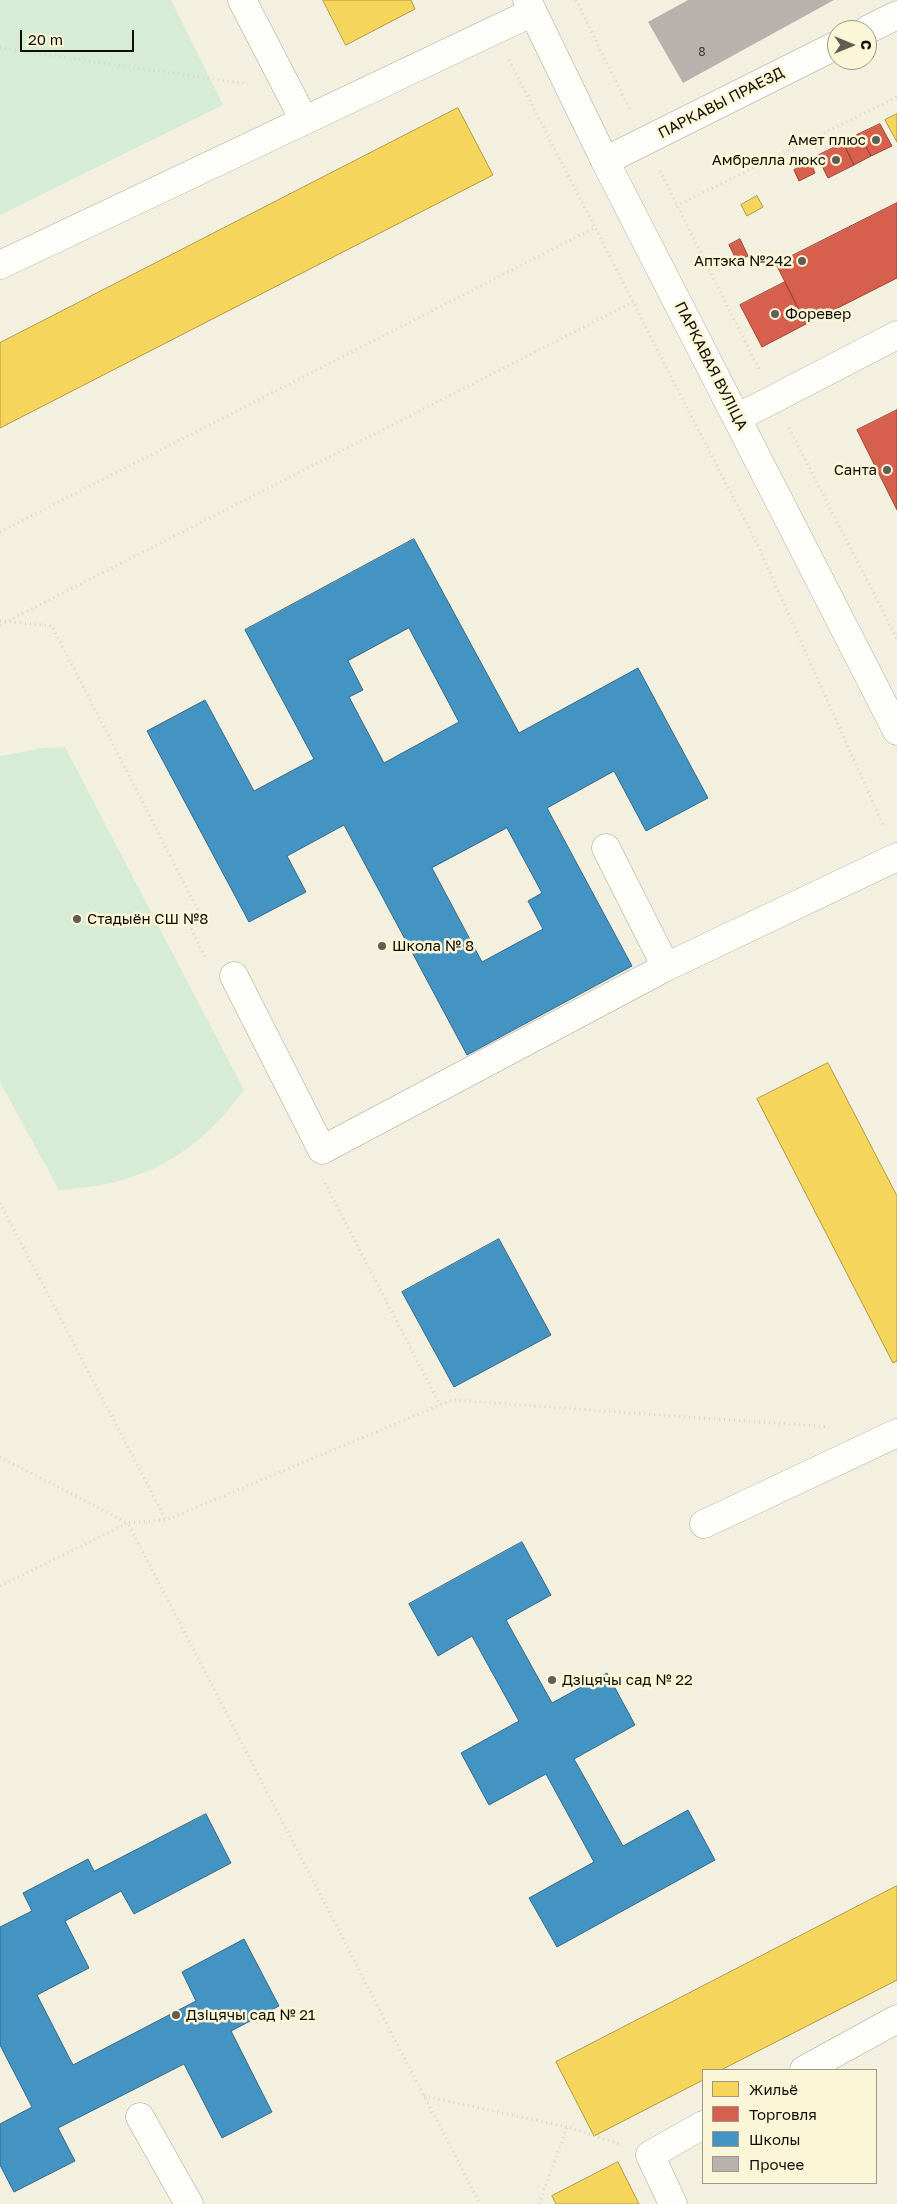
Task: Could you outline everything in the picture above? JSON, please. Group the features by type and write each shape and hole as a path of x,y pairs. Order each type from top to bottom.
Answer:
{"street":[{"path":"242,0 304,120"},
{"path":"0,265 493,30 530,6"},
{"name":"ПАРКАВАЯ ВУЛІЦА","path":"530,6 605,161 897,731"},
{"path":"877,25 897,15"},
{"name":"ПАРКАВЫ ПРАЕЗД","path":"605,161 827,50"},
{"path":"737,418 897,335"},
{"path":"606,848 666,967"},
{"path":"234,976 322,1150 666,967 897,856"},
{"path":"704,1524 897,1433"},
{"path":"806,2069 897,2019"},
{"path":"140,2117 188,2204"},
{"path":"673,2204 650,2155 702,2126"}],"path":[{"path":"576,0 676,206 897,638"},
{"path":"493,30 758,546 885,828"},
{"path":"0,48 288,90"},
{"path":"676,206 897,97"},
{"path":"0,532 595,227 639,227"},
{"path":"0,625 633,302"},
{"path":"0,620 6,621"},
{"path":"0,1203 166,1520"},
{"path":"0,1586 128,1523 166,1520 452,1400 838,1427"},
{"path":"0,1457 128,1523 480,2204"},
{"path":"424,2096 567,2127 650,2155"},
{"path":"539,2204 567,2127"}],"green space":[{"path":"0,0 171,0 223,105 0,215"},
{"name":"Стадыён СШ №8","path":"65,747 244,1090 206,1133 185,1150 164,1163 141,1174 116,1182 59,1190 0,1082 0,756 43,748"}],"building: Жильё":[{"path":"323,0 411,0 415,9 346,45"},
{"path":"458,108 493,175 0,428 0,343"},
{"path":"897,114 897,142 885,120"},
{"path":"757,196 763,207 747,216 741,205"},
{"path":"828,1063 897,1196 897,1361 893,1363 757,1099"},
{"path":"897,1886 897,1980 723,2069 702,2069 702,2081 594,2136 556,2062"},
{"path":"618,2162 639,2204 556,2204 552,2196"}],"building: Торговля":[{"name":"Амет плюс","path":"880,124 892,146 871,156 859,134"},
{"path":"859,134 871,156 854,165 843,143"},
{"name":"Амбрелла люкс","path":"843,143 854,165 828,178 817,156"},
{"path":"810,161 815,173 799,181 794,170"},
{"path":"897,203 897,278 806,324 776,264"},
{"path":"740,239 748,256 737,261 729,245"},
{"path":"785,282 806,324 762,347 740,305"},
{"name":"Санта","path":"897,410 897,510 857,430"}],"building: Школы":[{"path":"414,539 519,733 638,668 708,798 646,831 614,771 547,808 632,966 467,1055 344,825 287,856 306,892 249,922 147,731 205,700 254,791 314,759 245,630","holes":["409,628 459,722 384,763 349,697 363,690 348,661","507,828 542,893 528,901 543,929 482,962 432,868"]},
{"path":"499,1239 551,1335 454,1387 402,1292"},
{"path":"522,1542 551,1595 506,1620 552,1703 607,1673 635,1725 574,1759 623,1846 688,1810 715,1860 557,1947 529,1898 594,1862 546,1774 489,1805 461,1753 519,1721 472,1636 438,1656 409,1604"},
{"path":"206,1814 231,1863 134,1914 121,1891 65,1921 89,1968 37,1995 73,2065 196,2001 182,1972 244,1939 279,2006 231,2031 272,2112 222,2138 184,2064 58,2128 75,2161 14,2192 0,2165 0,2124 32,2107 0,2045 0,1927 32,1911 23,1893 88,1859 94,1871"}],"building: Прочее":[{"path":"688,0 834,0 683,83 648,22"}],"place":[{"name":"Амет плюс","path":"876,140"},
{"name":"Амбрелла люкс","path":"836,160"},
{"name":"Аптэка №242","path":"802,261"},
{"name":"Форевер","path":"775,314"},
{"name":"Санта","path":"887,470"},
{"name":"Стадыён СШ №8","path":"77,919"},
{"name":"Школа № 8","path":"382,946"},
{"name":"Дзіцячы сад № 22","path":"552,1680"},
{"name":"Дзіцячы сад № 21","path":"176,2015"}]}
